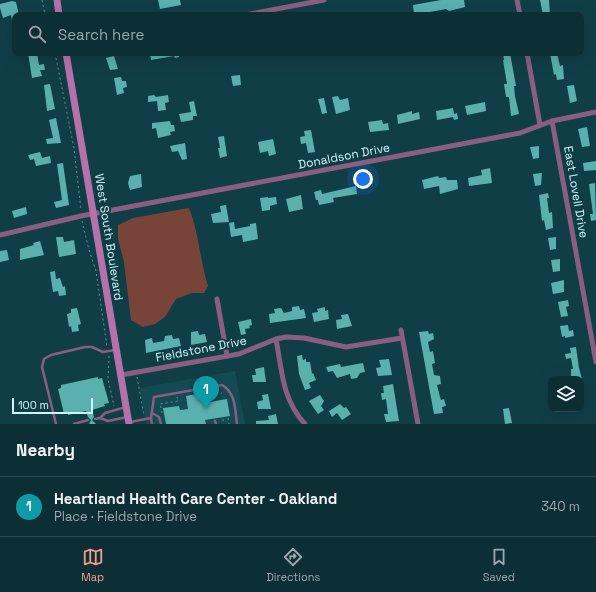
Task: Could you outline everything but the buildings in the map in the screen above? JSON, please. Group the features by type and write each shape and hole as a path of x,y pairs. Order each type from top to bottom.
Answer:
{"street":[{"path":"56,0 58,12"},
{"path":"262,12 324,0"},
{"path":"517,0 519,12"},
{"name":"West South Boulevard","path":"67,56 129,421"},
{"path":"528,56 540,125"},
{"name":"Donaldson Drive","path":"0,235 94,214 520,133 552,121 596,112"},
{"name":"East Lovell Drive","path":"552,121 596,362"},
{"path":"217,299 227,356"},
{"path":"401,330 418,424"},
{"name":"Fieldstone Drive","path":"120,375 247,352 276,339 298,337 346,347 402,338"},
{"path":"276,339 286,393 291,406 305,424"}],"lane":[{"path":"56,424 42,367 44,359 50,355 85,347 92,347 103,352 116,350"},
{"path":"152,424 151,412 154,397 222,385 229,389 233,395 237,424"},
{"path":"100,418 105,413 126,407"},
{"path":"151,412 159,417 161,424"},
{"path":"95,419 100,418 108,421 129,421 151,418"},
{"path":"74,424 88,420"}],"path":[{"path":"42,0 44,12"},
{"path":"56,56 74,148 81,212"},
{"path":"82,220 88,250 96,271 107,348"},
{"path":"109,356 108,379 114,406"},
{"path":"136,376 144,419"},
{"path":"204,392 205,396 222,393"},
{"path":"162,415 160,404 178,401 177,397"},
{"path":"155,410 161,409"},
{"path":"143,412 151,412"},
{"path":"224,424 223,420 228,419 229,424"}],"shaded area":[{"path":"189,208 195,227 208,286 204,293 192,293 176,299 165,317 155,324 143,327 131,320 124,262 118,239 118,225 133,218"},
{"path":"235,371 245,424 146,424 140,388"}],"place":[{"name":"Heartland Health Care Center - Oakland","path":"206,409"}]}
